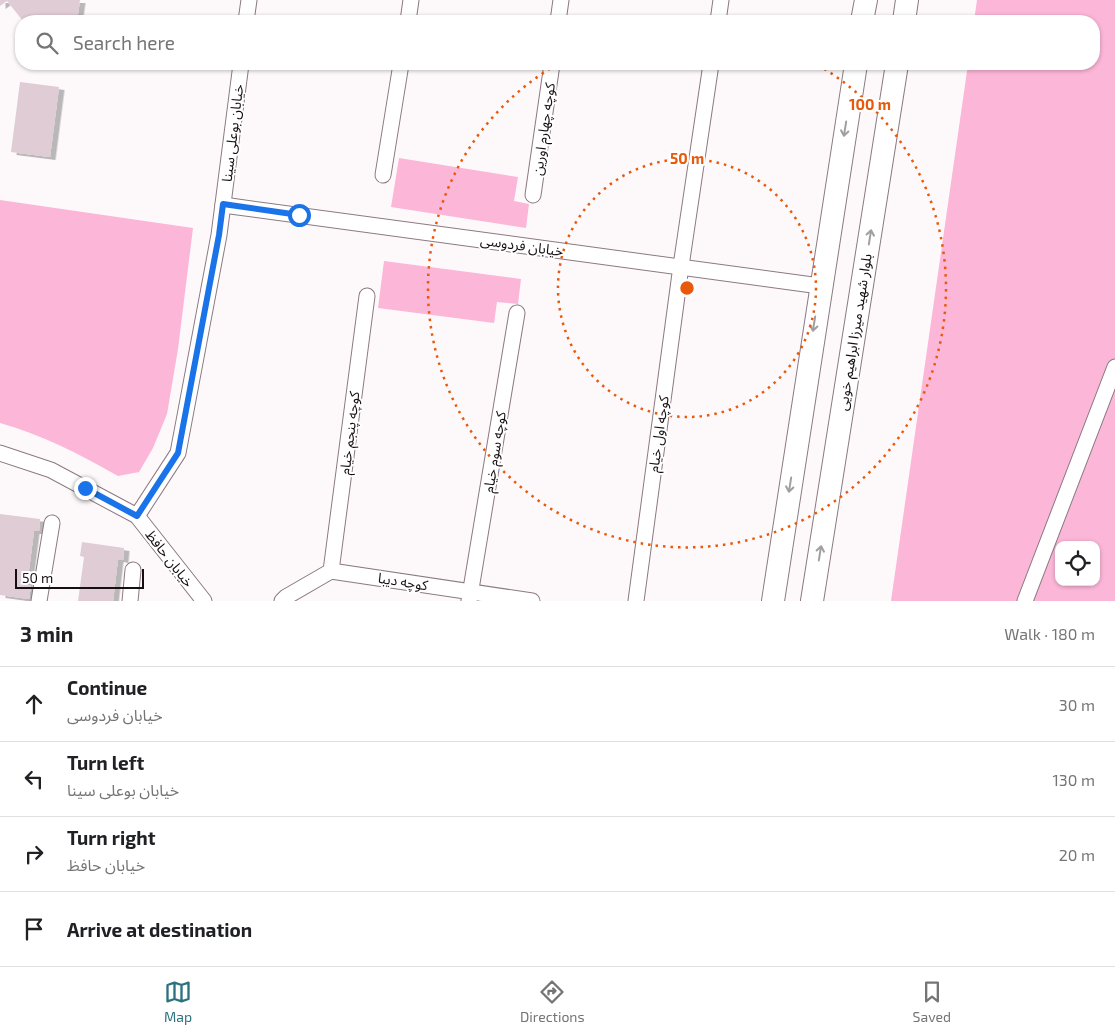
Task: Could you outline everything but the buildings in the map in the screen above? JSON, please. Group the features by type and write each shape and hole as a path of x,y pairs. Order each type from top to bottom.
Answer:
{"main road":[{"path":"863,15 866,0"},
{"path":"905,15 907,0"},
{"path":"772,601 855,70"},
{"name":"بلوار شهید میرزا ابراهیم خویی","path":"812,601 896,70"}],"street":[{"path":"247,15 249,0"},
{"path":"409,15 411,0"},
{"path":"559,15 561,0"},
{"path":"719,15 721,0"},
{"name":"خیابان بوعلی سینا","path":"137,516 178,453 219,235 240,70"},
{"path":"383,175 400,70"},
{"name":"کوچه چهارم اورین","path":"534,194 551,70"},
{"name":"کوچه اول خیام","path":"636,601 681,266 710,70"},
{"name":"خیابان فردوسی","path":"223,204 820,286"},
{"name":"کوچه پنجم خیام","path":"331,570 367,296"},
{"name":"کوچه سوم خیام","path":"470,596 517,313"},
{"path":"1025,601 1115,366"},
{"name":"خیابان حافظ","path":"0,453 51,470 137,516 204,601"},
{"path":"39,601 52,523"},
{"path":"130,601 133,570"},
{"path":"282,601 331,570"},
{"name":"کوچه دیبا","path":"331,570 470,596 532,601"}],"shaded area":[{"path":"977,0 1115,0 1115,601 891,601 967,70 1100,70 1100,15 975,15"},
{"path":"399,158 518,177 514,201 529,204 526,228 391,207"},
{"path":"0,200 193,228 178,349 167,414 153,448 139,472 118,476 60,446 31,433 0,423"},
{"path":"384,261 521,279 518,304 497,302 494,323 378,308"}],"route":[{"path":"85,488 137,516 178,453 219,235 223,204 299,215"}]}
